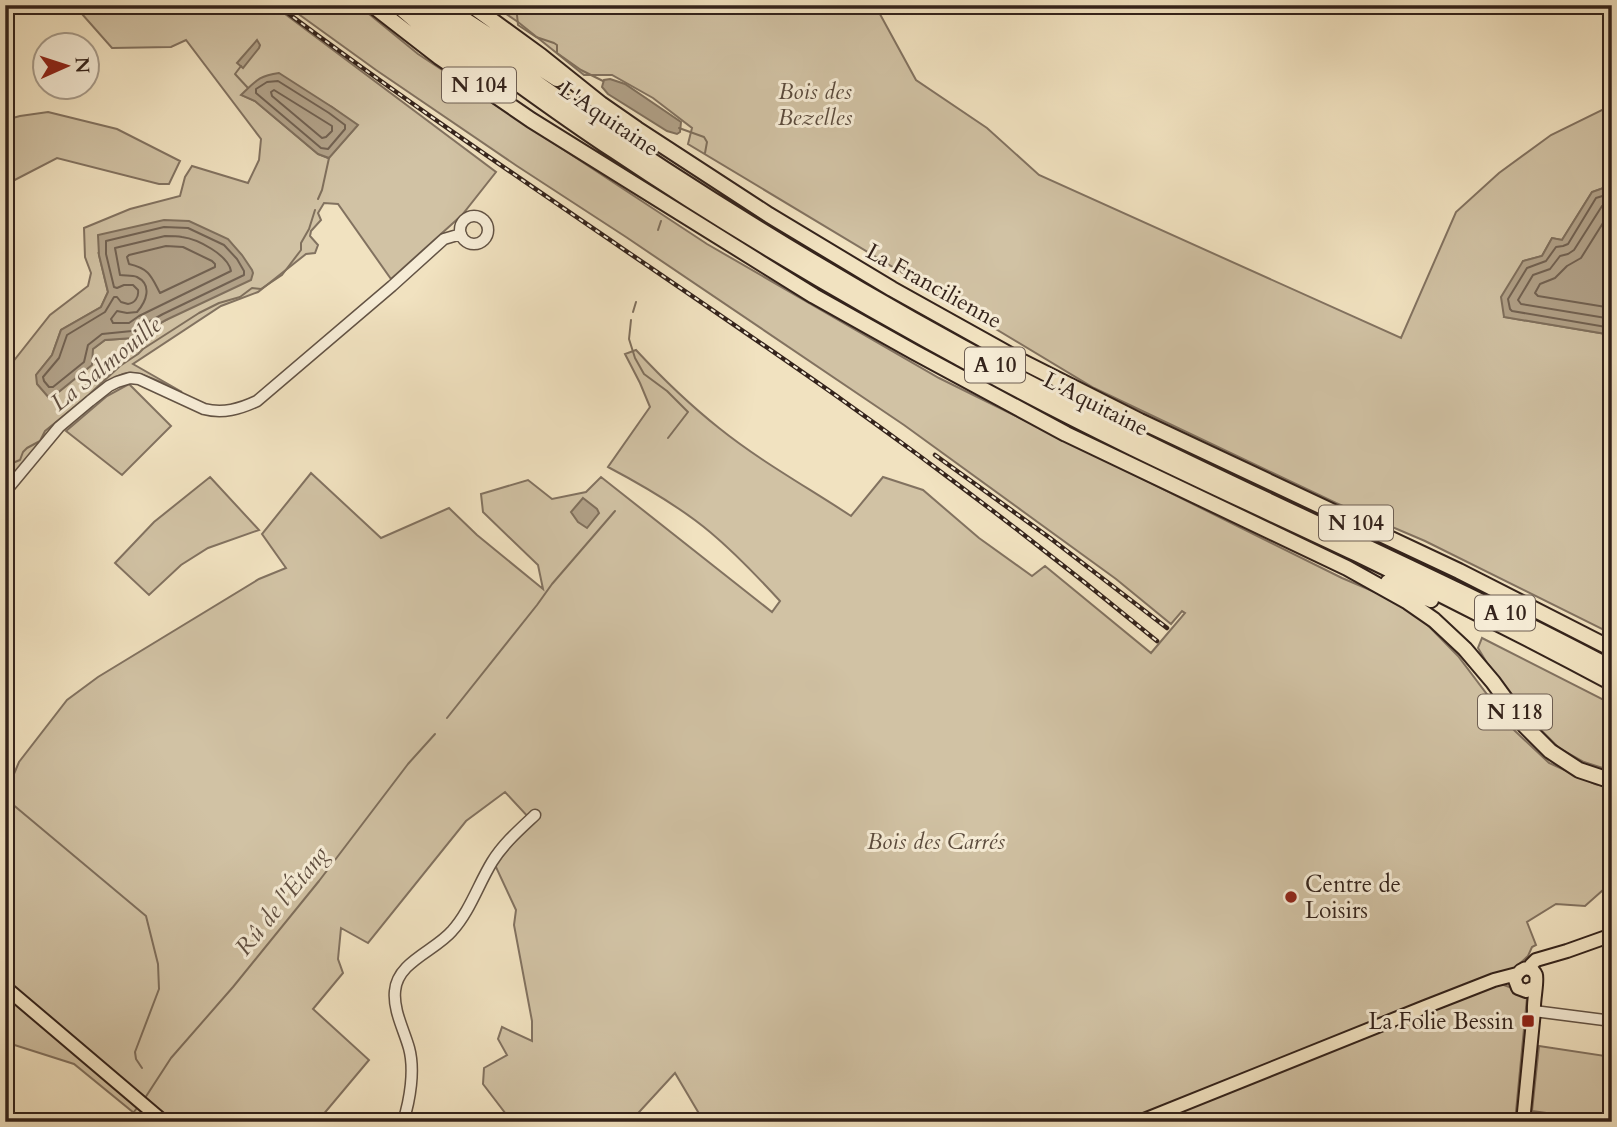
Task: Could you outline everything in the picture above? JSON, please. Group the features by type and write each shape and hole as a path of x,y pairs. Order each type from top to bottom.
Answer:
{"highway":[{"name":"N 104","path":"372,5 470,79 531,120 814,296 1077,440 1347,568"},
{"path":"397,5 467,64 593,157"},
{"name":"L'Aquitaine","path":"409,5 637,167 851,298 984,372 1115,440 1534,641 1612,683"},
{"name":"L'Aquitaine","path":"432,5 506,61 627,145 878,300 1046,392 1398,561 1612,668"},
{"path":"443,5 534,65 601,104"},
{"name":"La Francilienne","path":"471,5 601,104 769,215 892,289 990,344 1151,426 1459,571 1612,651"},
{"path":"1347,568 1407,590 1510,634 1534,641"},
{"name":"N 118","path":"1347,568 1408,602 1445,630 1471,656 1525,726 1550,751 1579,769 1612,781"}],"main road":[{"path":"1523,1122 1534,1006 1526,980 1531,964 1612,934"},
{"path":"1139,1122 1494,980 1511,983 1526,980"},
{"path":"5,987 164,1122"}],"street":[{"path":"5,492 59,428 99,393 117,382 139,379 214,412 237,409 257,401 383,295 444,239 461,234"},
{"path":"403,1122 408,1103 411,1067 410,1049 395,998 398,979 409,965 452,932 468,909 501,848 535,815"},
{"path":"1534,1006 1612,1021"}],"green space":[{"path":"74,5 273,5 496,172 462,215 391,279 338,204 324,203 318,213 321,220 310,236 318,245 315,253 306,254 258,292 221,306 133,364 182,392 140,374 127,373 114,378 82,404 5,486 5,375 50,315 88,286 91,273 85,257 84,228 130,209 180,196 185,177 192,166 248,183 259,160 261,139 186,40 171,47 112,48 102,37 102,32 98,32","holes":["246,91 324,103 357,126 328,158 318,154 255,101 242,95","99,255 166,320 134,338 105,340 93,349 36,375 52,355 61,330 101,307 108,292"]},
{"name":"Bois des Carrés","path":"286,5 358,5 418,54 707,244 939,378 1342,578 1410,607 1458,656 1514,730 1549,763 1595,784 1612,788 1612,882 1585,906 1556,904 1527,922 1536,945 1501,984 1515,989 1527,998 1515,1122 704,1122 675,1073 630,1122 512,1122 483,1084 484,1068 507,1055 498,1039 502,1027 532,1041 532,1021 514,925 516,910 495,865 532,821 505,792 466,821 368,943 341,928 338,959 343,973 313,1009 369,1060 317,1122 128,1122 134,1113 74,1064 5,1042 5,777 11,781 19,762 67,700 98,677 259,579 286,568 262,534 311,473 381,538 449,508 477,535 543,589 538,565 483,512 481,494 528,480 552,499 586,492 601,477 772,612 780,601 719,540 674,505 608,467 650,407 625,354 636,350 676,391 719,428 767,463 851,516 883,477 923,490 979,538 1032,576 1045,566 1151,653 1185,613 1182,611 1171,624 1116,579 904,425 517,166"},
{"name":"Bois des Bezelles","path":"493,5 875,5 916,80 987,128 1039,175 1401,338 1456,212 1499,173 1551,135 1612,105 1612,185 1592,192 1562,240 1552,238 1542,256 1523,261 1504,317 1612,335 1612,634 1425,541 1336,503 1094,388 688,144 692,128 653,98 612,75 584,75"},
{"path":"48,112 117,129 180,161 169,184 159,184 57,158 5,185 5,120"},
{"path":"129,384 171,426 122,475 66,431 107,396"},
{"path":"210,477 259,530 208,548 181,565 149,595 115,563 154,522"},
{"path":"1482,638 1612,704 1612,771 1584,762 1559,748 1527,716 1478,648"},
{"path":"1539,1046 1612,1057 1612,1122 1532,1111"}],"water":[{"path":"257,40 259,48 243,68 237,63"},
{"path":"279,73 358,125 329,158 318,154 255,101 241,95 258,80"},
{"path":"610,79 625,84 681,122 680,132 677,134 667,131 608,94 602,87 604,80"},
{"path":"1612,185 1612,335 1504,317 1501,297 1523,261 1542,256 1552,238 1562,240 1592,192"},
{"path":"164,220 189,221 228,239 252,270 251,280 134,338 105,340 93,349 92,365 50,399 37,384 36,375 52,355 61,330 101,307 108,292 99,255 98,235"},
{"path":"583,498 599,513 587,528 578,522 571,512"}],"waterway":[{"path":"516,5 518,25 536,37 554,43 557,45 557,53 603,81"},
{"name":"La Salmouille","path":"241,66 235,74 248,88"},
{"path":"679,128 704,137 707,142 705,153"},
{"name":"La Salmouille","path":"318,199 329,158"},
{"name":"La Salmouille","path":"5,470 20,460 27,448 40,441 45,431 143,349 199,313 240,297 252,288 261,289 282,275 301,250 301,243 315,210"},
{"path":"658,230 661,221"},
{"name":"Rû de l'Étang","path":"633,312 636,302"},
{"name":"Rû de l'Étang","path":"631,320 629,339 644,374 667,391 688,412 668,438"},
{"name":"Rû de l'Étang","path":"447,718 552,584 615,511"},
{"name":"Rû de l'Étang","path":"145,1098 171,1058 233,987 319,881 408,764 435,734"},
{"name":"La Salmouille","path":"5,798 146,916 158,964 159,989 135,1052 142,1068"},
{"name":"La Salmouille","path":"126,1122 137,1108"}],"railway":[{"path":"277,5 488,157 885,431 1081,579 1157,641"},
{"path":"935,455 1050,538 1167,628"}],"place":[{"name":"Centre de Loisirs","path":"1291,897"},
{"name":"La Folie Bessin","path":"1528,1021"}]}
